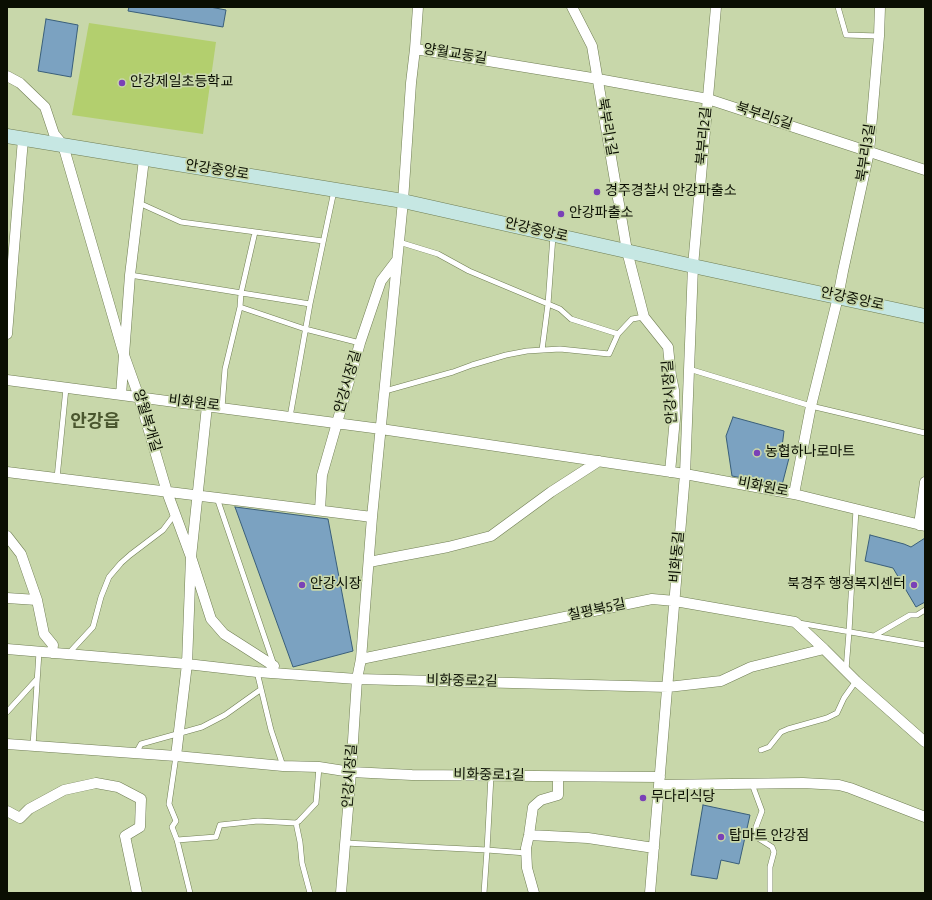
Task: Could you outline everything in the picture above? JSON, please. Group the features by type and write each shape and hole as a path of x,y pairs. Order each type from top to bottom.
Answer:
{"main road":[{"name":"안강중앙로","path":"7,136 403,201 925,316"}],"street":[{"path":"415,49 418,7"},
{"name":"북부리1길","path":"572,7 592,46 627,251"},
{"name":"북부리2길","path":"693,266 716,7"},
{"name":"북부리3길","path":"838,297 869,152 880,7"},
{"name":"양월교동길","path":"403,201 411,83 415,49 598,79"},
{"name":"양월복개길","path":"7,76 20,83 46,107 54,134 63,145 124,355 139,397 167,492 212,619 224,634 276,669"},
{"name":"북부리5길","path":"598,79 708,99 925,170"},
{"path":"7,334 11,247 23,139"},
{"path":"121,395 130,275 144,159"},
{"path":"361,659 372,517 403,201"},
{"name":"안강시장길","path":"627,251 644,317 668,347 674,390 675,418 670,472"},
{"name":"안강시장길","path":"320,510 322,475 360,342 381,281 397,260"},
{"name":"비화동길","path":"650,893 685,474 693,266"},
{"path":"794,494 811,406 838,297"},
{"name":"비화원로","path":"7,380 381,429 685,474 794,494 922,525"},
{"path":"176,756 187,664 191,557 207,406"},
{"path":"369,562 448,547 491,536 551,492 600,461"},
{"path":"7,472 372,517"},
{"path":"922,525 925,482"},
{"path":"7,536 21,554 37,600 44,634 54,645 52,653"},
{"path":"7,598 37,600"},
{"name":"칠평북5길","path":"361,659 652,599 675,601 795,622"},
{"path":"795,622 845,671 925,742"},
{"name":"비화중로2길","path":"7,649 187,664 256,672 276,669 357,679 668,687"},
{"path":"668,687 721,681 751,667 824,649"},
{"name":"안강시장길","path":"342,893 357,679 361,659"},
{"name":"비화중로1길","path":"7,744 176,756 283,766 319,767 351,772 412,775 558,777 752,784 803,783 839,785 925,817"},
{"path":"534,893 527,868 526,853 533,807 541,800 558,795 558,777"},
{"path":"7,812 20,818 29,809 64,790 96,783 118,787 141,799 140,827 125,836 137,893"},
{"path":"529,835 588,838 654,848"}],"lane":[{"path":"838,7 846,35 879,36"},
{"path":"290,417 305,329 334,190"},
{"path":"138,203 181,222 323,241"},
{"path":"222,408 225,369 240,307 240,293 254,232"},
{"path":"542,350 548,304 553,235"},
{"path":"399,242 438,254 469,271 560,309 571,319 618,334"},
{"path":"130,275 310,304"},
{"path":"240,307 305,329 360,342"},
{"path":"385,391 506,355 527,351 560,349 609,354 618,334 632,319 644,317"},
{"path":"689,369 811,406 925,432"},
{"path":"57,478 66,388"},
{"path":"217,498 276,669"},
{"path":"845,671 849,632 856,509"},
{"path":"67,654 93,627 101,597 110,577 121,563 130,555 163,530 175,513"},
{"path":"874,636 910,615 917,615 925,610"},
{"path":"795,622 925,644"},
{"path":"33,746 39,652"},
{"path":"256,672 283,766"},
{"path":"7,712 38,679"},
{"path":"761,750 769,747 781,732 827,718 837,713 844,698 856,681"},
{"path":"136,753 141,744 202,727 214,721 260,690"},
{"path":"176,756 169,804 176,821 172,827 177,840 190,893"},
{"path":"177,840 216,837 220,825 258,821 296,823 316,803 319,767"},
{"path":"484,893 491,776"},
{"path":"752,784 762,811 753,835 772,847 774,852 770,867 770,893"},
{"path":"296,823 302,863 310,893"},
{"path":"345,842 526,853"}],"green space":[{"path":"89,23 216,42 203,134 72,115"}],"building":[{"path":"129,7 210,7 226,10 223,27 128,11"},
{"path":"46,19 78,25 71,77 38,71"},
{"name":"농협하나로마트","path":"733,417 784,431 782,447 789,458 782,485 732,476 726,436"},
{"name":"안강시장","path":"235,507 328,519 353,651 293,667"},
{"name":"북경주 행정복지센터","path":"870,535 911,547 925,538 925,602 916,607 893,568 865,561"},
{"name":"탑마트 안강점","path":"703,805 750,815 739,864 721,860 717,879 691,875"}],"place":[{"name":"안강제일초등학교","path":"122,83"},
{"name":"경주경찰서 안강파출소","path":"597,192"},
{"name":"안강파출소","path":"561,214"},
{"name":"농협하나로마트","path":"757,453"},
{"name":"안강시장","path":"302,585"},
{"name":"북경주 행정복지센터","path":"914,585"},
{"name":"무다리식당","path":"643,798"},
{"name":"탑마트 안강점","path":"721,837"}],"district":[{"name":"안강읍","path":"95,423"}]}
